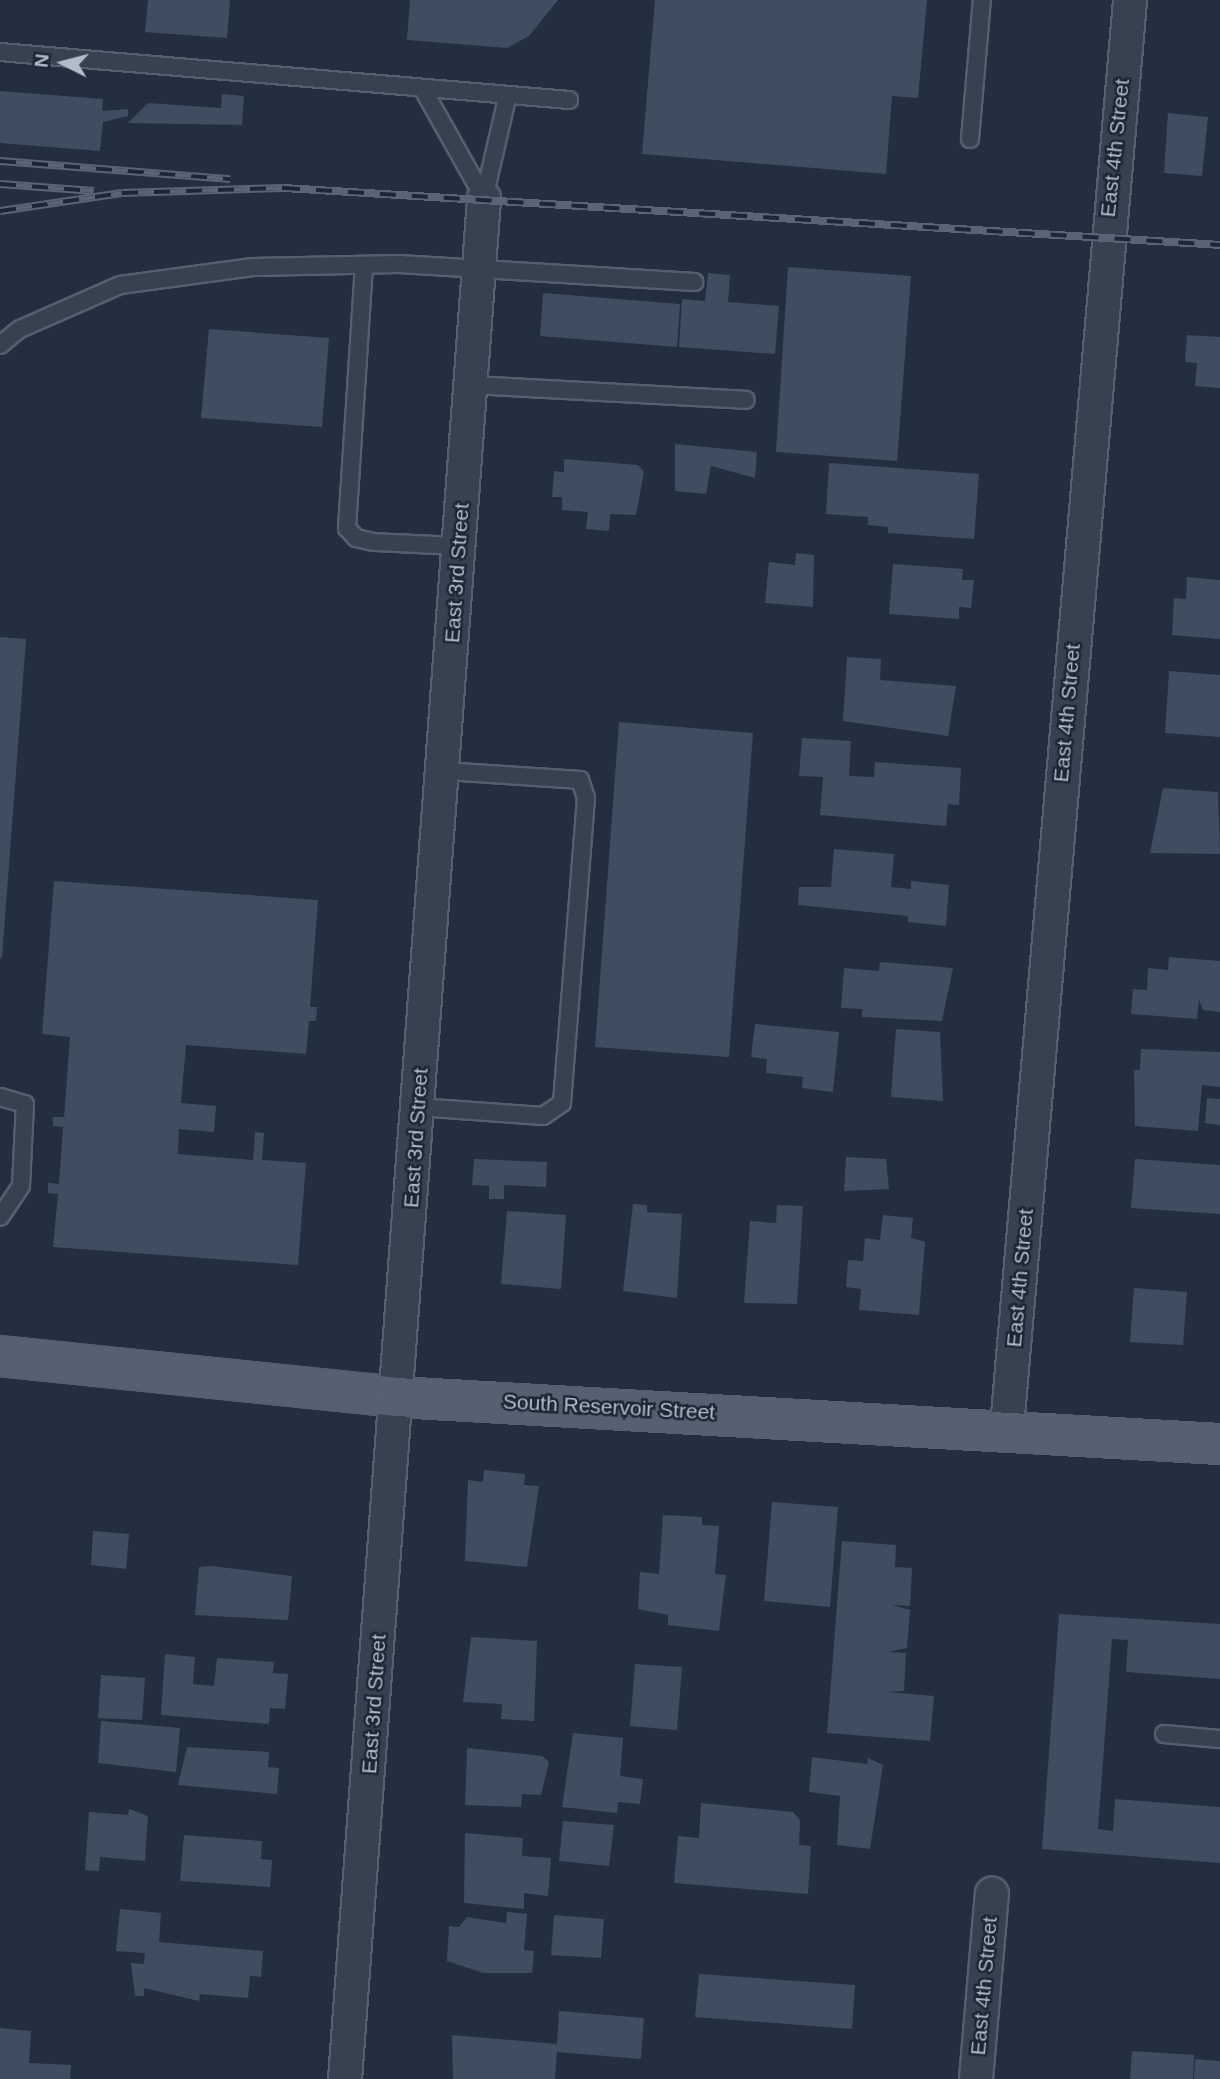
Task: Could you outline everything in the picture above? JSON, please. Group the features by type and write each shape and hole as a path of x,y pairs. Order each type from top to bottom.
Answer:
{"main road":[{"name":"South Reservoir Street","path":"0,1356 397,1397 1007,1427 1220,1444"}],"street":[{"name":"East 4th Street","path":"1007,1427 1130,0"},
{"name":"East 3rd Street","path":"345,2079 484,198"},
{"name":"East 4th Street","path":"976,2079 992,1894"}],"lane":[{"path":"970,139 982,0"},
{"path":"0,52 424,91 569,100"},
{"path":"424,91 484,198"},
{"path":"484,198 507,97"},
{"path":"364,265 346,528 356,538 374,542 460,546"},
{"path":"0,345 20,329 120,285 253,267 364,265 694,282"},
{"path":"471,385 746,400"},
{"path":"418,1107 542,1116 562,1102 586,798 580,780 443,771"},
{"path":"0,1097 25,1104 22,1186 0,1217"},
{"path":"1164,1734 1220,1738"}],"building":[{"path":"148,0 230,0 227,38 145,32"},
{"path":"410,0 558,0 529,36 507,48 407,40"},
{"path":"655,0 927,0 918,98 892,96 886,174 642,154"},
{"path":"0,91 103,99 102,111 128,109 128,116 103,122 100,151 0,143"},
{"path":"222,94 244,96 242,125 128,123 148,103 221,108"},
{"path":"1168,113 1208,117 1202,176 1164,173"},
{"path":"788,267 911,276 897,461 776,452"},
{"path":"708,273 730,275 728,302 779,306 775,354 679,347 682,299 705,301"},
{"path":"543,293 680,304 677,347 540,336"},
{"path":"209,329 329,338 322,427 201,418"},
{"path":"1187,335 1220,337 1220,388 1195,386 1197,363 1185,362"},
{"path":"675,444 757,452 755,478 711,466 706,494 675,491"},
{"path":"564,459 638,465 644,472 636,515 610,514 609,531 586,529 588,512 562,510 562,497 552,497 554,471 564,472"},
{"path":"829,463 979,474 974,539 888,533 888,527 868,525 868,517 826,514"},
{"path":"796,553 814,555 813,607 765,603 769,562 795,565"},
{"path":"893,564 963,569 962,580 974,580 971,608 959,607 959,619 889,614"},
{"path":"1187,577 1220,580 1220,639 1172,635 1174,598 1186,599"},
{"path":"0,637 26,639 2,958 0,958"},
{"path":"847,657 881,659 880,680 956,686 948,736 843,721"},
{"path":"1169,671 1220,675 1220,737 1165,733"},
{"path":"619,722 753,733 729,1057 595,1047"},
{"path":"802,738 851,741 849,776 874,777 875,762 961,768 959,805 948,804 946,826 820,815 823,777 799,776"},
{"path":"1163,788 1218,792 1220,854 1150,853"},
{"path":"834,849 894,854 891,887 911,889 911,881 949,885 946,926 908,922 908,916 798,905 799,887 831,887"},
{"path":"54,881 318,900 310,1007 317,1007 316,1021 309,1021 306,1054 186,1045 181,1103 216,1106 214,1132 179,1129 178,1154 253,1160 255,1132 264,1133 262,1160 306,1163 298,1265 53,1247 58,1194 48,1193 48,1183 59,1184 63,1127 53,1126 53,1117 64,1117 70,1037 42,1034"},
{"path":"1169,957 1220,961 1220,1012 1203,1010 1199,1000 1197,1019 1131,1014 1133,989 1147,990 1148,968 1168,970"},
{"path":"880,962 953,968 942,1021 862,1017 862,1009 841,1008 844,968 879,971"},
{"path":"755,1024 839,1032 833,1092 802,1088 803,1077 766,1073 767,1059 751,1057"},
{"path":"896,1029 940,1032 943,1101 891,1097"},
{"path":"1141,1049 1220,1052 1220,1087 1202,1085 1198,1131 1135,1126 1134,1070 1140,1070"},
{"path":"1207,1098 1220,1099 1220,1125 1205,1123"},
{"path":"846,1157 886,1159 889,1189 844,1191"},
{"path":"474,1159 547,1162 546,1187 504,1185 504,1199 489,1199 489,1186 472,1185"},
{"path":"1135,1159 1220,1165 1220,1214 1131,1208"},
{"path":"633,1204 647,1205 647,1212 682,1214 677,1298 623,1291"},
{"path":"777,1205 803,1206 797,1304 744,1303 750,1221 776,1223"},
{"path":"507,1211 566,1215 561,1289 501,1284"},
{"path":"883,1215 913,1218 911,1238 925,1242 919,1315 859,1310 861,1289 846,1287 848,1260 863,1261 865,1238 880,1240"},
{"path":"1134,1288 1187,1292 1183,1345 1130,1342"},
{"path":"484,1470 525,1474 524,1485 539,1486 527,1567 465,1561 468,1480 483,1482"},
{"path":"772,1502 838,1507 830,1607 764,1601"},
{"path":"663,1515 702,1517 702,1525 719,1526 715,1574 726,1575 719,1631 668,1625 668,1615 638,1609 640,1572 659,1574"},
{"path":"93,1531 129,1534 126,1569 91,1565"},
{"path":"842,1541 896,1545 895,1567 912,1568 910,1606 892,1605 910,1610 907,1648 888,1652 906,1653 904,1691 886,1692 934,1696 930,1741 827,1733"},
{"path":"212,1566 292,1576 288,1620 195,1615 199,1567"},
{"path":"1059,1614 1220,1624 1220,1679 1126,1672 1128,1640 1112,1639 1098,1829 1113,1831 1115,1799 1220,1807 1220,1863 1042,1849"},
{"path":"471,1637 537,1641 534,1721 501,1719 502,1704 463,1702"},
{"path":"165,1654 195,1657 193,1684 214,1686 217,1658 274,1662 273,1673 288,1674 285,1709 270,1708 269,1724 161,1715"},
{"path":"635,1664 682,1667 677,1730 630,1726"},
{"path":"101,1675 145,1678 142,1720 98,1718"},
{"path":"101,1721 180,1728 176,1772 98,1763"},
{"path":"573,1733 623,1738 620,1776 643,1779 640,1804 618,1802 617,1813 562,1807"},
{"path":"187,1747 269,1752 268,1767 279,1768 277,1794 178,1785"},
{"path":"467,1748 542,1756 549,1762 541,1795 522,1794 521,1807 465,1805"},
{"path":"812,1757 867,1764 868,1758 883,1765 870,1849 837,1845 840,1796 809,1792"},
{"path":"701,1803 793,1812 800,1820 799,1845 811,1846 808,1894 674,1883 678,1836 699,1838"},
{"path":"129,1809 148,1816 145,1861 100,1857 99,1871 85,1870 89,1812 128,1815"},
{"path":"563,1821 614,1825 609,1866 559,1861"},
{"path":"465,1833 523,1838 522,1856 551,1858 548,1896 524,1893 524,1909 464,1903"},
{"path":"184,1835 262,1841 261,1859 272,1860 270,1887 180,1881"},
{"path":"120,1909 161,1913 159,1942 263,1951 261,1977 250,1976 248,1998 200,1994 199,2001 144,1988 144,1996 135,1996 131,1963 144,1964 145,1953 116,1951"},
{"path":"507,1912 527,1914 524,1950 534,1951 532,1973 483,1973 447,1961 449,1926 459,1927 467,1917 506,1923"},
{"path":"554,1915 604,1919 601,1958 551,1955"},
{"path":"699,1974 855,1985 852,2029 695,2017"},
{"path":"559,2011 644,2018 641,2059 557,2052 555,2079 453,2079 452,2035 557,2044"},
{"path":"0,2028 31,2031 29,2063 71,2065 70,2079 0,2079"},
{"path":"1132,2051 1194,2055 1193,2079 1130,2079"},
{"path":"1195,2059 1220,2061 1220,2079 1194,2079"}],"railway":[{"path":"0,161 230,179"},
{"path":"0,184 94,191"},
{"path":"0,211 122,193 284,188 1220,245"}]}
